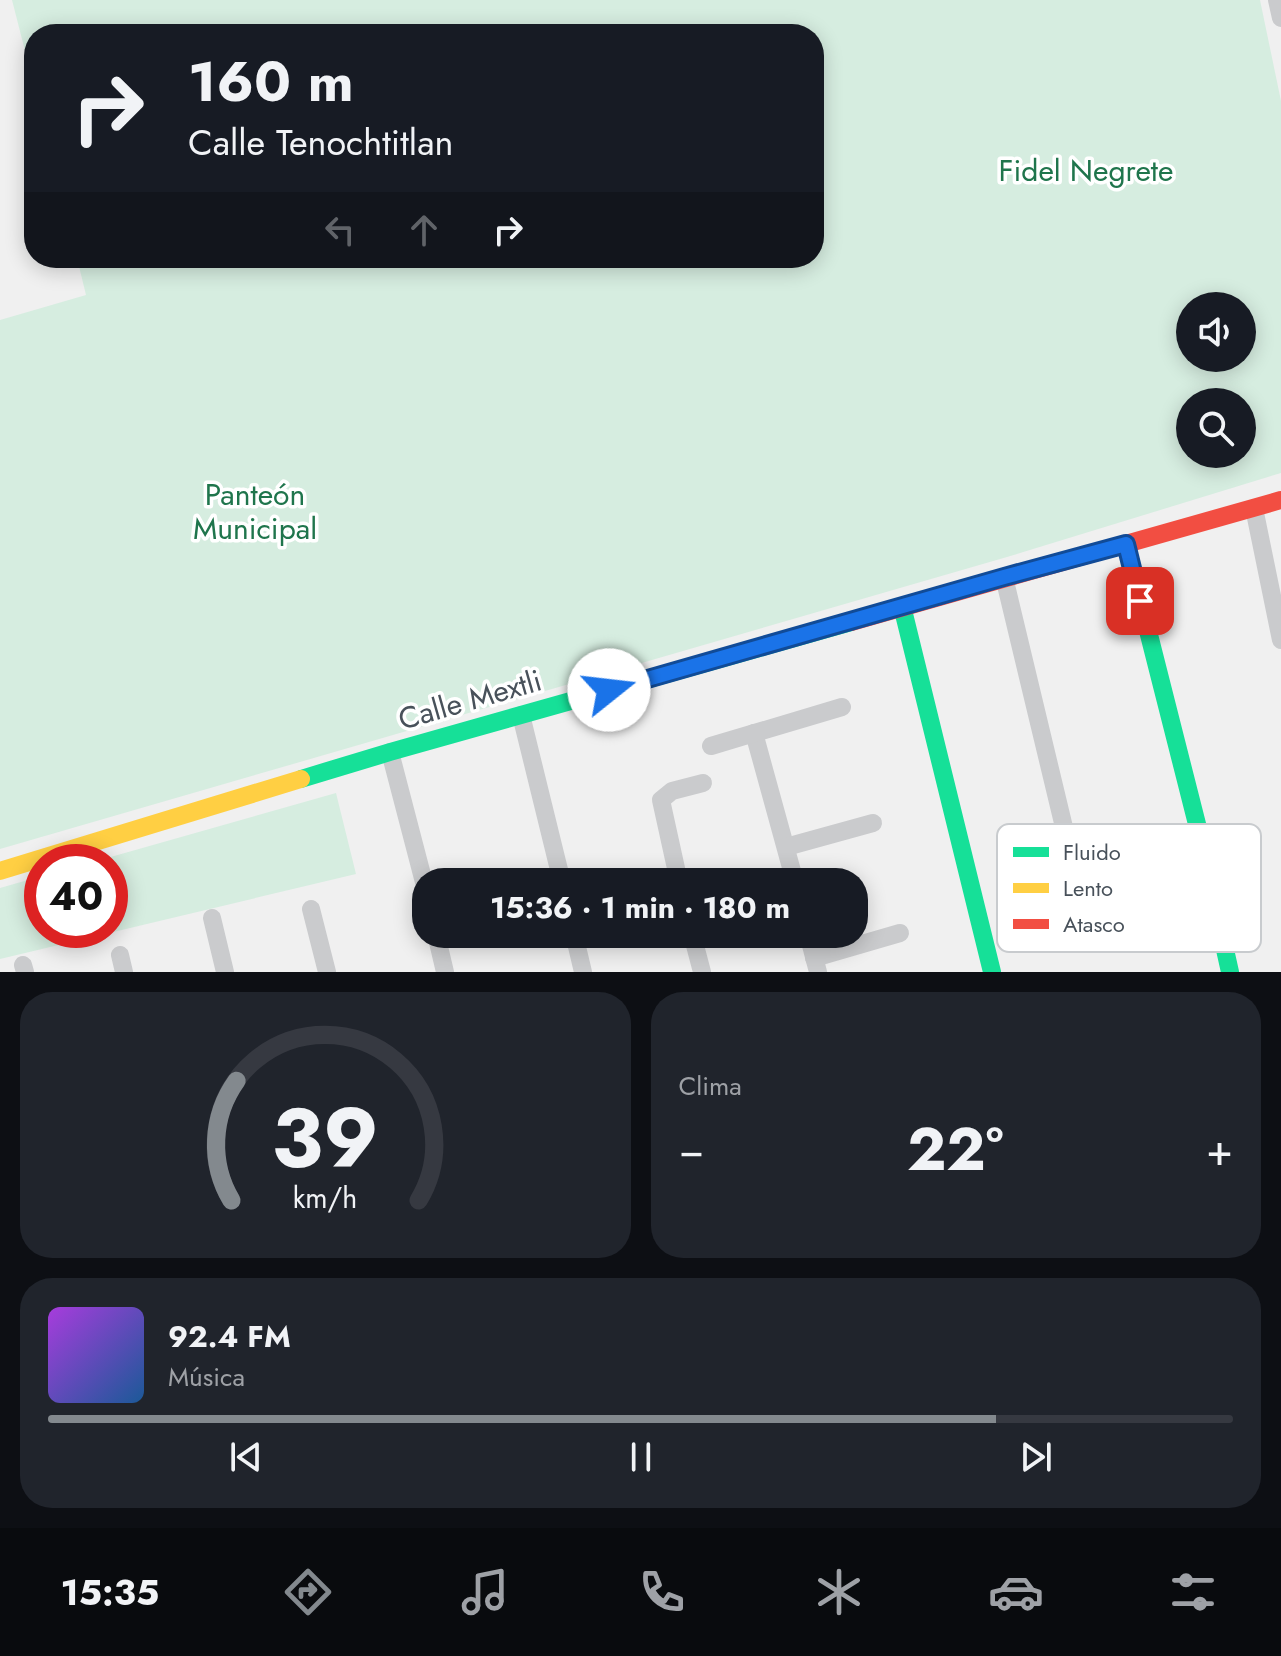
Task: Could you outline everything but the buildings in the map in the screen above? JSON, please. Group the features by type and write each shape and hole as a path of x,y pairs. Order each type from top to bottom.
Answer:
{"street":[{"path":"1277,0 1281,18"},
{"name":"Calle Mextli","path":"0,871 390,752 1281,500"},
{"path":"1254,508 1281,640"},
{"path":"1126,544 1197,824"},
{"path":"1004,577 1063,824"},
{"path":"902,606 992,972"},
{"path":"711,746 842,707"},
{"path":"521,715 559,868"},
{"path":"754,733 791,868"},
{"path":"390,752 420,868"},
{"path":"676,868 661,800 672,791 703,783"},
{"path":"786,847 873,823"},
{"path":"311,909 327,972"},
{"path":"212,918 225,972"},
{"path":"816,965 900,933"},
{"path":"439,948 445,972"},
{"path":"577,948 583,972"},
{"path":"696,948 702,972"},
{"path":"1226,952 1230,972"}],"green space":[{"name":"Panteón Municipal","path":"12,0 1260,0 1281,101 1281,473 1007,557 0,849 0,320 86,295 79,268 824,268 824,24 24,24 24,47"},
{"path":"336,793 356,874 128,928 128,852"},
{"path":"24,881 24,948 46,948 0,959 0,888"}],"traffic: fast":[{"path":"1126,544 1197,824"},
{"path":"902,606 992,972"},
{"path":"301,779 851,622"},
{"path":"1226,952 1230,972"}],"traffic: slow":[{"path":"0,871 301,779"}],"traffic: jam":[{"path":"851,622 1281,500"}],"route":[{"path":"609,690 1126,544 1140,601"}],"park label":[{"name":"Fidel Negrete","path":"1086,171"}]}
